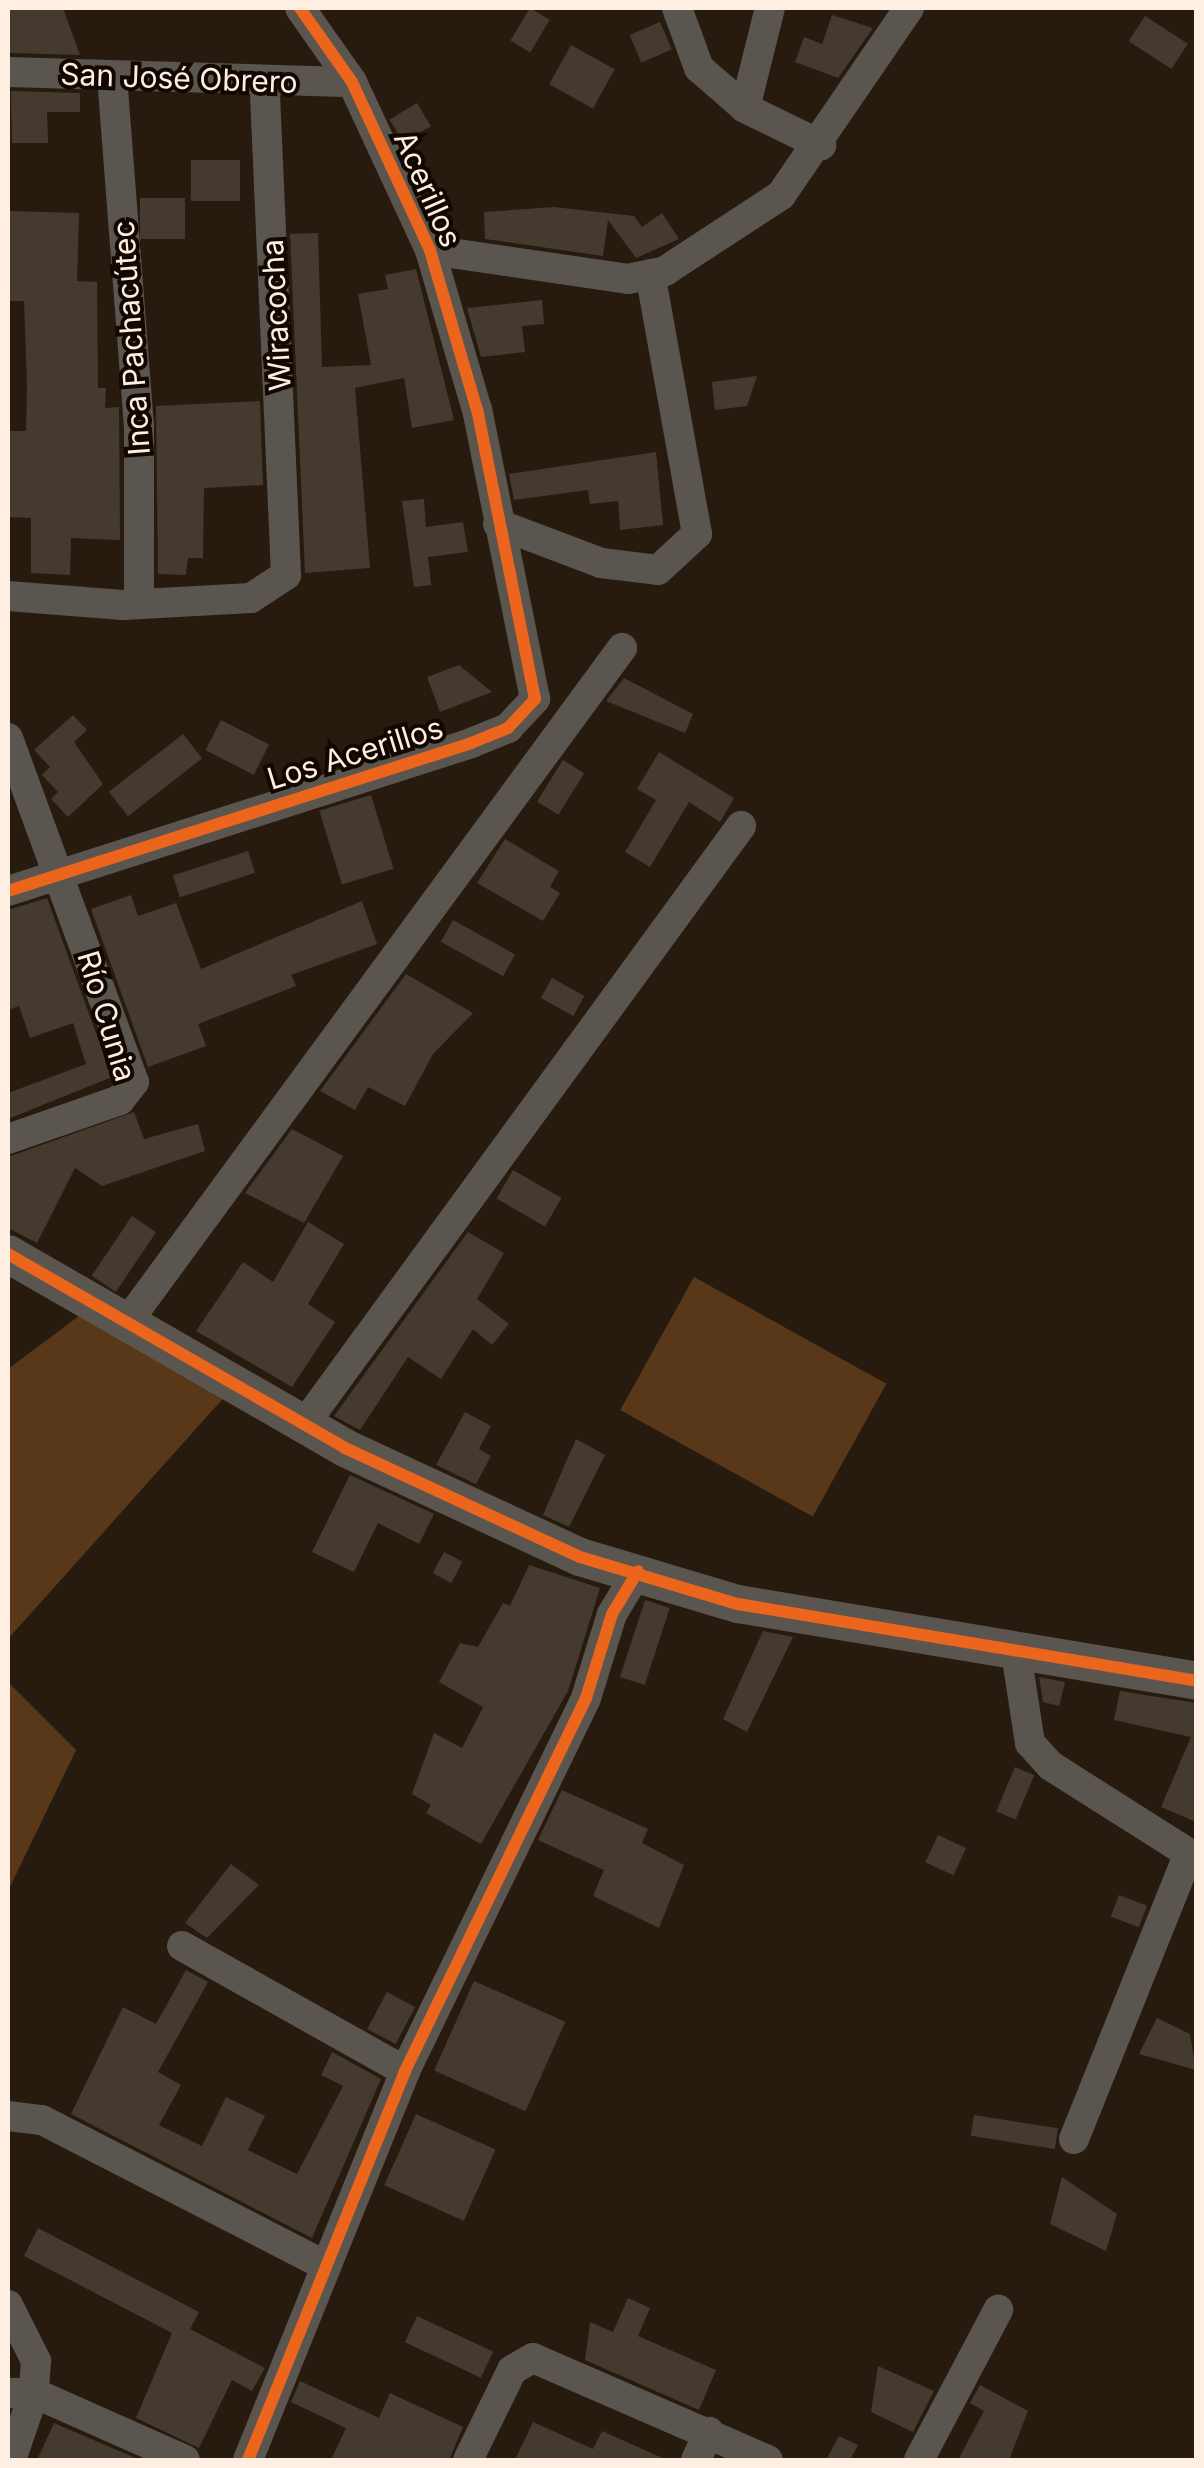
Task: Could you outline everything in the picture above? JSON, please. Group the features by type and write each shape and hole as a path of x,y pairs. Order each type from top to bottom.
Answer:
{"street":[{"name":"Acerillos","path":"300,8 352,82 430,250 477,410 498,524"},
{"path":"677,8 698,68 745,108 821,146"},
{"path":"745,108 770,8"},
{"path":"430,250 650,274 781,196 821,146 909,8"},
{"name":"San José Obrero","path":"8,72 352,82"},
{"name":"Inca Pachacútec","path":"112,76 139,425 139,600"},
{"name":"Wiracocha","path":"139,600 266,593 286,574 264,81"},
{"path":"498,524 601,563 658,570 697,534 650,274"},
{"name":"Los Acerillos","path":"8,891 508,728 535,699 498,524"},
{"path":"8,596 139,600"},
{"path":"128,1321 622,648"},
{"path":"8,738 59,872"},
{"path":"303,1426 741,826"},
{"name":"Río Cunia","path":"8,1139 133,1092 59,872"},
{"path":"8,1254 303,1426 492,1521 738,1604 1196,1680"},
{"path":"248,2460 406,2072 586,1698 612,1614 638,1571"},
{"path":"1016,1652 1030,1742 1051,1766 1193,1855 1074,2139"},
{"path":"182,1946 406,2072"},
{"path":"8,2116 42,2120 326,2266"},
{"path":"8,2305 36,2362 21,2393 11,2460"},
{"path":"920,2460 998,2310"},
{"path":"468,2460 512,2370 533,2358 768,2460"},
{"path":"21,2393 185,2460"},
{"path":"696,2460 709,2432"}],"shaded area":[{"path":"694,1277 886,1384 813,1517 620,1410"},
{"path":"95,1304 235,1385 8,1639 8,1369"},
{"path":"8,1682 76,1750 8,1891"}],"building":[{"path":"8,8 63,8 80,55 10,53"},
{"path":"530,8 550,20 530,52 510,41"},
{"path":"832,15 873,28 838,78 795,62 804,37 822,44"},
{"path":"1145,16 1188,44 1171,69 1129,41"},
{"path":"660,22 672,50 641,63 630,35"},
{"path":"571,45 615,69 593,109 549,84"},
{"path":"11,91 80,93 80,112 47,112 48,143 12,143"},
{"path":"417,103 431,126 403,143 390,119"},
{"path":"191,160 240,160 240,201 191,201"},
{"path":"140,198 185,198 185,239 140,239"},
{"path":"554,207 634,216 642,227 662,213 679,239 636,258 608,220 603,256 485,239 484,212"},
{"path":"8,211 79,213 77,281 97,282 98,388 106,388 105,408 119,407 120,540 71,538 70,575 31,573 31,518 8,517 8,431 26,431 27,386 24,301 8,301"},
{"path":"318,233 322,367 371,365 358,294 388,289 385,275 416,269 454,420 412,428 404,378 355,388 370,568 305,573 290,234"},
{"path":"542,300 544,324 522,326 525,352 481,357 467,308"},
{"path":"757,376 747,406 715,410 712,382"},
{"path":"260,401 263,485 204,488 203,558 188,558 186,575 158,574 156,406"},
{"path":"656,452 663,525 620,530 618,501 590,504 588,490 514,500 509,474"},
{"path":"424,499 426,527 463,522 468,552 428,557 431,585 414,587 402,501"},
{"path":"459,665 492,692 440,712 427,677"},
{"path":"624,678 693,714 685,733 606,701"},
{"path":"73,715 87,730 74,742 103,784 68,817 51,799 58,792 42,775 50,767 34,750"},
{"path":"221,720 269,745 254,775 206,750"},
{"path":"183,734 202,758 128,816 109,792"},
{"path":"659,752 734,798 720,822 689,802 650,867 625,852 656,800 637,789"},
{"path":"563,760 584,773 558,815 537,802"},
{"path":"371,795 394,869 342,884 319,811"},
{"path":"505,839 559,871 550,887 560,893 543,921 477,883"},
{"path":"248,851 255,873 180,897 173,875"},
{"path":"131,895 138,916 176,903 201,969 362,901 377,944 291,975 296,986 198,1024 206,1046 148,1067 91,909"},
{"path":"47,898 112,1077 8,1119 8,1093 86,1064 73,1023 30,1038 19,1006 8,1010 8,910"},
{"path":"453,920 515,954 503,976 441,942"},
{"path":"406,974 473,1013 433,1054 405,1106 368,1087 355,1110 320,1091"},
{"path":"552,978 584,996 573,1016 541,998"},
{"path":"134,1112 144,1139 198,1124 205,1151 102,1186 75,1168 37,1243 8,1228 8,1157"},
{"path":"292,1129 343,1156 304,1223 245,1193"},
{"path":"513,1170 561,1198 545,1227 496,1199"},
{"path":"132,1216 156,1232 116,1292 92,1276"},
{"path":"308,1222 344,1244 308,1304 335,1322 292,1387 196,1331 243,1262 273,1282"},
{"path":"468,1232 504,1253 477,1299 509,1324 492,1345 473,1329 441,1379 408,1357 360,1430 334,1416"},
{"path":"465,1412 491,1426 479,1449 491,1456 476,1484 436,1465"},
{"path":"576,1439 605,1455 569,1527 543,1515"},
{"path":"350,1475 434,1514 419,1544 378,1523 354,1572 312,1552"},
{"path":"444,1552 463,1562 451,1583 433,1573"},
{"path":"529,1565 600,1588 568,1691 481,1844 426,1813 431,1805 412,1794 434,1733 462,1748 483,1707 439,1682 460,1643 478,1647 503,1603 510,1606"},
{"path":"645,1600 670,1608 645,1685 620,1677"},
{"path":"763,1631 793,1637 747,1732 723,1719"},
{"path":"1039,1677 1065,1682 1059,1706 1043,1702"},
{"path":"1120,1691 1196,1703 1196,1822 1161,1807 1191,1737 1114,1720"},
{"path":"1015,1767 1034,1775 1016,1819 996,1811"},
{"path":"562,1790 648,1829 642,1843 684,1865 659,1928 593,1896 604,1870 538,1840"},
{"path":"938,1835 966,1848 953,1875 925,1862"},
{"path":"231,1864 259,1885 207,1938 185,1923"},
{"path":"1119,1895 1147,1906 1139,1927 1111,1916"},
{"path":"186,1970 208,1982 158,2072 181,2085 159,2125 202,2146 226,2097 265,2116 248,2150 297,2174 343,2086 321,2075 332,2052 381,2079 312,2238 71,2114 123,2007 156,2024"},
{"path":"474,1981 565,2022 525,2111 434,2071"},
{"path":"387,1992 415,2007 396,2044 367,2029"},
{"path":"1157,2018 1190,2034 1196,2070 1139,2054"},
{"path":"416,2114 495,2149 464,2221 384,2185"},
{"path":"974,2115 1058,2128 1055,2149 971,2136"},
{"path":"1062,2177 1117,2214 1106,2251 1050,2224"},
{"path":"38,2228 199,2312 190,2329 265,2368 252,2391 232,2380 199,2448 136,2418 172,2333 24,2256"},
{"path":"628,2298 650,2308 638,2336 716,2370 699,2410 585,2360 590,2322 613,2332"},
{"path":"417,2316 493,2351 481,2378 405,2342"},
{"path":"878,2366 934,2391 913,2432 871,2412"},
{"path":"300,2381 379,2418 390,2393 463,2427 449,2460 331,2460 346,2428 291,2402"},
{"path":"980,2385 1028,2411 1009,2460 958,2460 984,2411 970,2403"},
{"path":"533,2422 593,2449 602,2431 667,2460 515,2460"},
{"path":"54,2423 140,2460 37,2460"},
{"path":"839,2436 858,2445 850,2460 826,2460"}],"cycle path":[{"path":"8,891 471,743 508,728 535,699 477,410 430,250 352,82 300,8"},
{"path":"8,1254 345,1448 580,1557 738,1604 1196,1681"},
{"path":"248,2460 405,2071 586,1698 612,1614 638,1571"}]}
